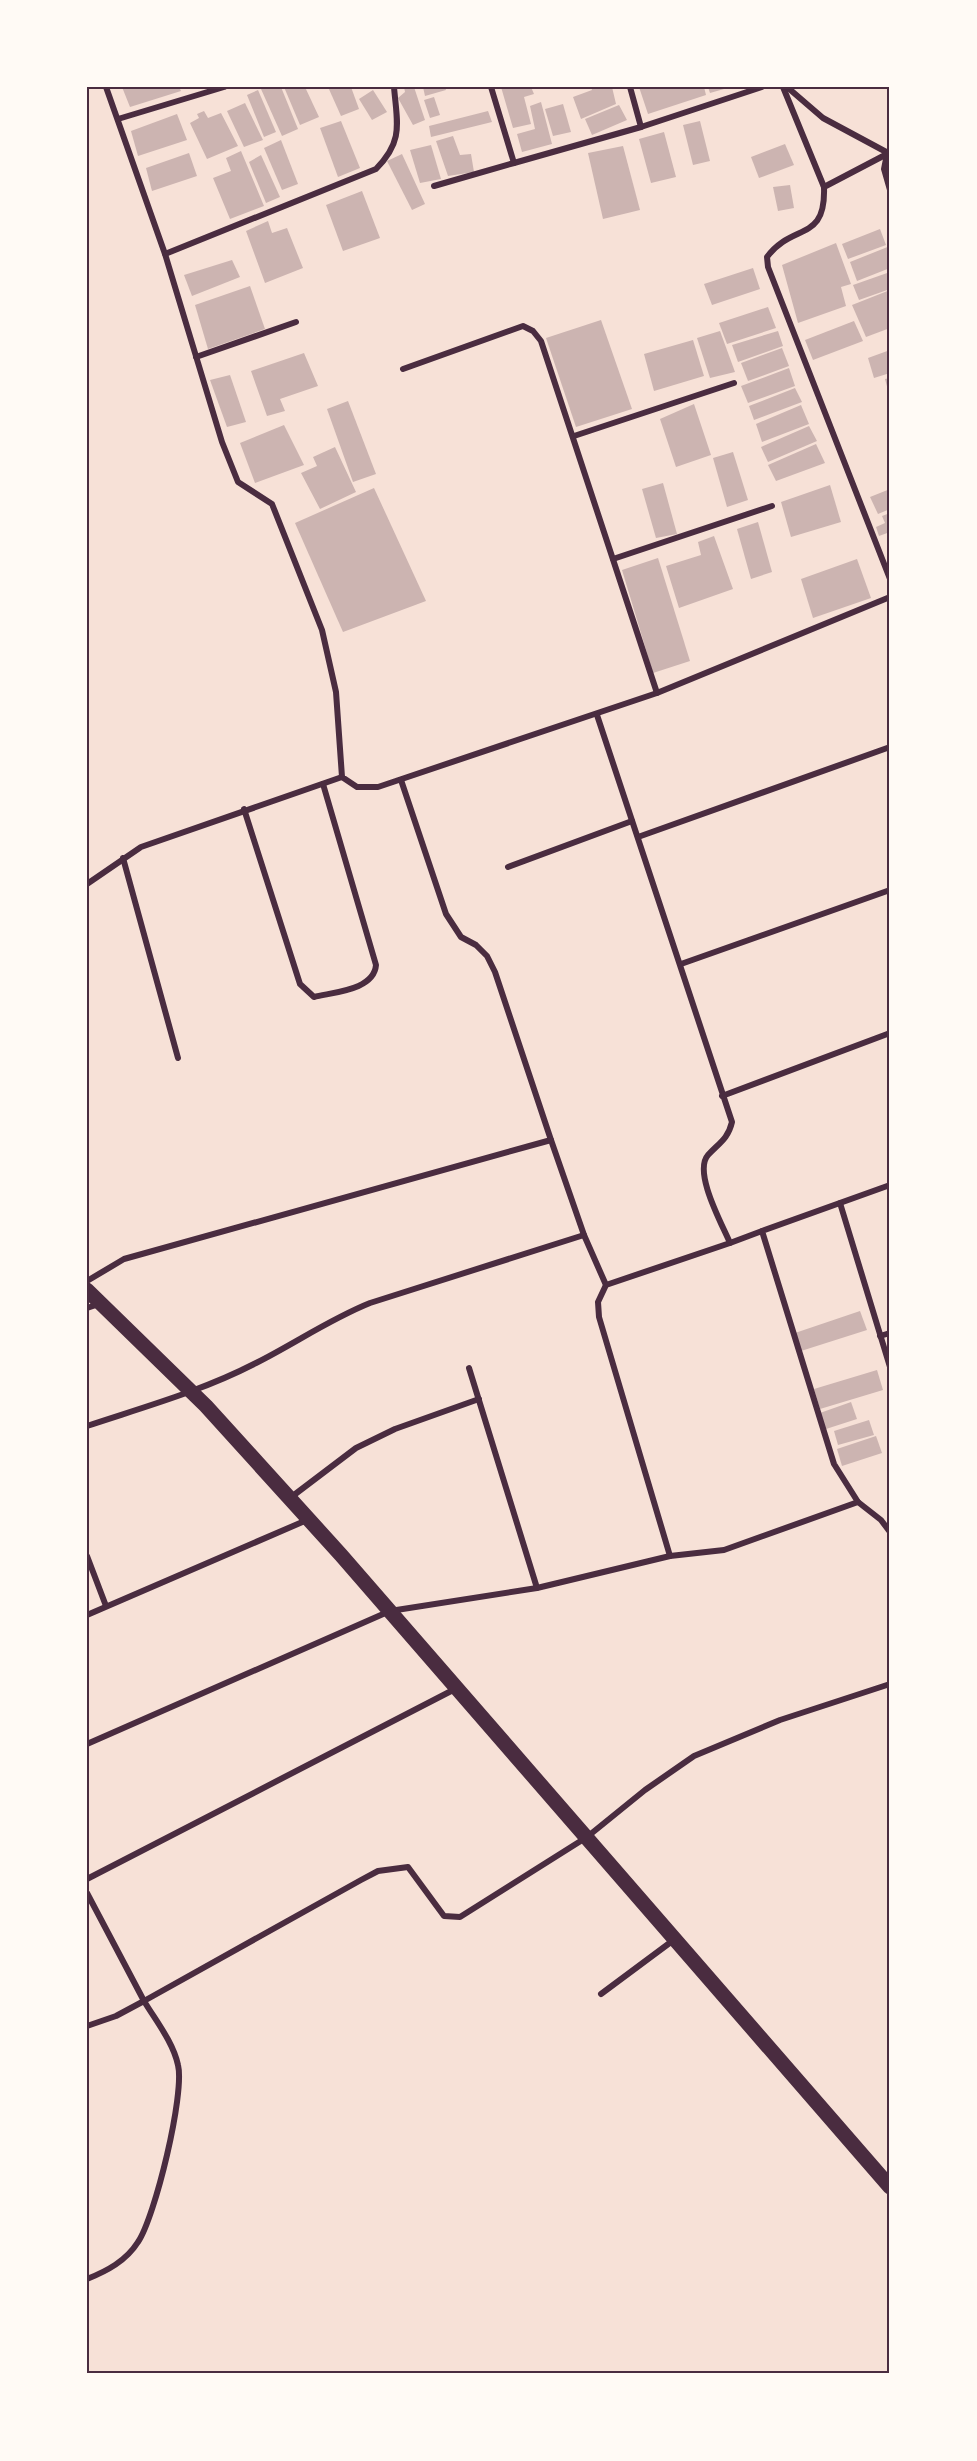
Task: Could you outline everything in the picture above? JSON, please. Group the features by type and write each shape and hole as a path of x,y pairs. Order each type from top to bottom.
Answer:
{"main road":[{"path":"87,1290 94,1306 191,1392 309,1519 890,2187"}],"street":[{"path":"106,87 165,254 222,442 238,482 272,504 322,630 336,692 342,777"},
{"path":"118,119 224,87"},
{"path":"165,254 376,169 390,156 398,140 394,87"},
{"path":"491,87 514,163"},
{"path":"630,87 641,127"},
{"path":"434,186 641,127 762,87"},
{"path":"785,87 823,118 889,154"},
{"path":"785,87 824,187 823,214 816,224 776,246 767,257 768,267 890,579"},
{"path":"824,187 889,154"},
{"path":"889,154 884,169 890,190"},
{"path":"196,357 296,322"},
{"path":"403,369 523,326 542,341 657,693"},
{"path":"574,436 734,383"},
{"path":"614,559 772,506"},
{"path":"342,777 357,787 378,788 657,693 890,597"},
{"path":"597,715 732,1122 729,1135 706,1157 704,1170 706,1185 730,1243"},
{"path":"638,837 890,747"},
{"path":"87,884 141,847 244,809 342,777"},
{"path":"401,780 446,914 461,937 476,945 487,956 495,972 584,1235 606,1285"},
{"path":"244,809 300,984 314,997 361,985 370,980 376,965 323,784"},
{"path":"508,867 632,821"},
{"path":"123,858 178,1058"},
{"path":"681,964 890,890"},
{"path":"722,1096 890,1033"},
{"path":"87,1281 124,1259 551,1140"},
{"path":"670,1556 599,1317 598,1302 606,1285 890,1185"},
{"path":"840,1203 890,1367"},
{"path":"762,1231 834,1464 858,1502 881,1520 890,1532"},
{"path":"87,1426 191,1392 255,1364 353,1310 584,1235"},
{"path":"880,1336 890,1333"},
{"path":"470,1368 537,1588"},
{"path":"290,1498 356,1448 395,1429 479,1399"},
{"path":"87,1744 390,1611 537,1588 670,1556 724,1550 858,1502"},
{"path":"87,1615 309,1519"},
{"path":"87,1556 106,1606"},
{"path":"87,1880 453,1684"},
{"path":"87,2026 116,2016 378,1871 408,1867 444,1916 460,1917 587,1837 645,1790 694,1756 780,1720 890,1684"},
{"path":"87,1893 144,2001 173,2050 181,2086 154,2205 138,2242 116,2266 87,2279"},
{"path":"601,1994 675,1939"}],"building":[{"path":"122,87 179,87 181,91 130,107"},
{"path":"281,87 298,129 282,136 261,89"},
{"path":"284,87 305,87 319,117 300,125"},
{"path":"328,87 351,87 359,109 341,116"},
{"path":"404,87 414,87 425,120 413,125 398,98 405,92"},
{"path":"423,87 445,87 446,90 425,96"},
{"path":"501,87 531,87 534,94 524,97 531,124 513,128"},
{"path":"591,87 612,87 616,104 581,119 573,97 592,90"},
{"path":"639,87 704,87 706,95 648,114"},
{"path":"708,87 724,87 724,89 710,93"},
{"path":"258,90 276,132 264,137 247,95"},
{"path":"373,90 387,112 372,120 359,99"},
{"path":"434,97 440,115 430,118 424,100"},
{"path":"541,102 552,144 522,152 517,134 535,129 530,106"},
{"path":"245,103 263,140 244,147 227,111"},
{"path":"563,104 571,132 553,136 545,109"},
{"path":"619,105 627,120 592,135 585,119"},
{"path":"204,111 208,118 221,113 238,146 207,159 190,123 199,118 197,114"},
{"path":"488,111 492,122 431,137 429,126"},
{"path":"177,114 187,140 138,156 131,131"},
{"path":"341,121 360,168 338,177 320,128"},
{"path":"700,121 710,161 693,165 683,125"},
{"path":"664,132 676,177 651,183 639,139"},
{"path":"453,136 460,155 471,154 474,172 448,176 436,141"},
{"path":"281,140 298,184 282,190 264,148"},
{"path":"785,144 794,165 759,178 751,157"},
{"path":"431,145 441,179 420,183 410,150"},
{"path":"623,146 640,210 603,219 588,153"},
{"path":"241,151 264,206 230,219 213,178 231,171 226,158"},
{"path":"189,153 197,176 152,191 146,168"},
{"path":"402,154 425,204 412,210 387,161"},
{"path":"261,155 280,197 266,203 249,162"},
{"path":"790,185 794,208 778,211 773,187"},
{"path":"362,191 380,238 343,251 326,205"},
{"path":"268,221 272,233 287,228 303,268 265,283 246,231"},
{"path":"880,229 886,245 848,259 842,244"},
{"path":"836,243 851,284 841,287 846,306 798,323 782,265"},
{"path":"890,246 890,268 857,281 850,262"},
{"path":"232,260 240,277 192,296 184,275"},
{"path":"753,268 760,289 712,305 704,284"},
{"path":"890,272 890,289 859,300 853,285"},
{"path":"250,286 265,329 208,349 195,305"},
{"path":"890,290 890,328 866,337 852,305"},
{"path":"768,307 776,328 727,344 719,323"},
{"path":"601,320 632,409 576,427 546,338"},
{"path":"854,321 863,341 813,360 805,340"},
{"path":"720,331 735,372 710,378 697,338"},
{"path":"778,331 783,346 738,362 732,345"},
{"path":"693,340 704,376 654,391 644,354"},
{"path":"782,348 789,366 748,381 741,363"},
{"path":"890,350 890,373 874,378 868,358"},
{"path":"304,353 318,386 280,399 285,411 267,416 251,371"},
{"path":"789,368 795,386 748,403 741,386"},
{"path":"230,375 246,422 227,427 210,380"},
{"path":"890,378 890,394 889,394 885,379"},
{"path":"795,388 802,402 754,420 749,406"},
{"path":"348,401 376,474 353,482 327,409"},
{"path":"694,404 711,455 676,467 660,419"},
{"path":"801,405 809,424 762,442 756,424"},
{"path":"284,425 304,465 255,483 240,443"},
{"path":"809,426 817,441 768,462 761,447"},
{"path":"816,444 825,463 776,481 768,465"},
{"path":"335,447 356,492 320,509 301,473 317,466 313,457"},
{"path":"733,452 748,500 727,507 713,458"},
{"path":"663,483 677,534 656,538 642,489"},
{"path":"830,485 841,522 791,537 781,502"},
{"path":"374,488 426,601 343,632 295,523"},
{"path":"890,489 890,509 878,514 870,497"},
{"path":"890,513 890,532 879,536 876,527 885,523 882,516"},
{"path":"758,522 772,572 751,579 737,529"},
{"path":"714,536 733,589 679,608 666,566 701,555 698,542"},
{"path":"658,558 690,661 653,673 622,570"},
{"path":"857,559 871,598 813,618 801,579"},
{"path":"860,1311 867,1330 801,1351 795,1333"},
{"path":"877,1370 883,1390 820,1409 814,1389"},
{"path":"851,1402 857,1419 826,1429 820,1413"},
{"path":"869,1420 874,1435 838,1445 834,1431"},
{"path":"876,1436 882,1453 842,1466 837,1449"}]}
